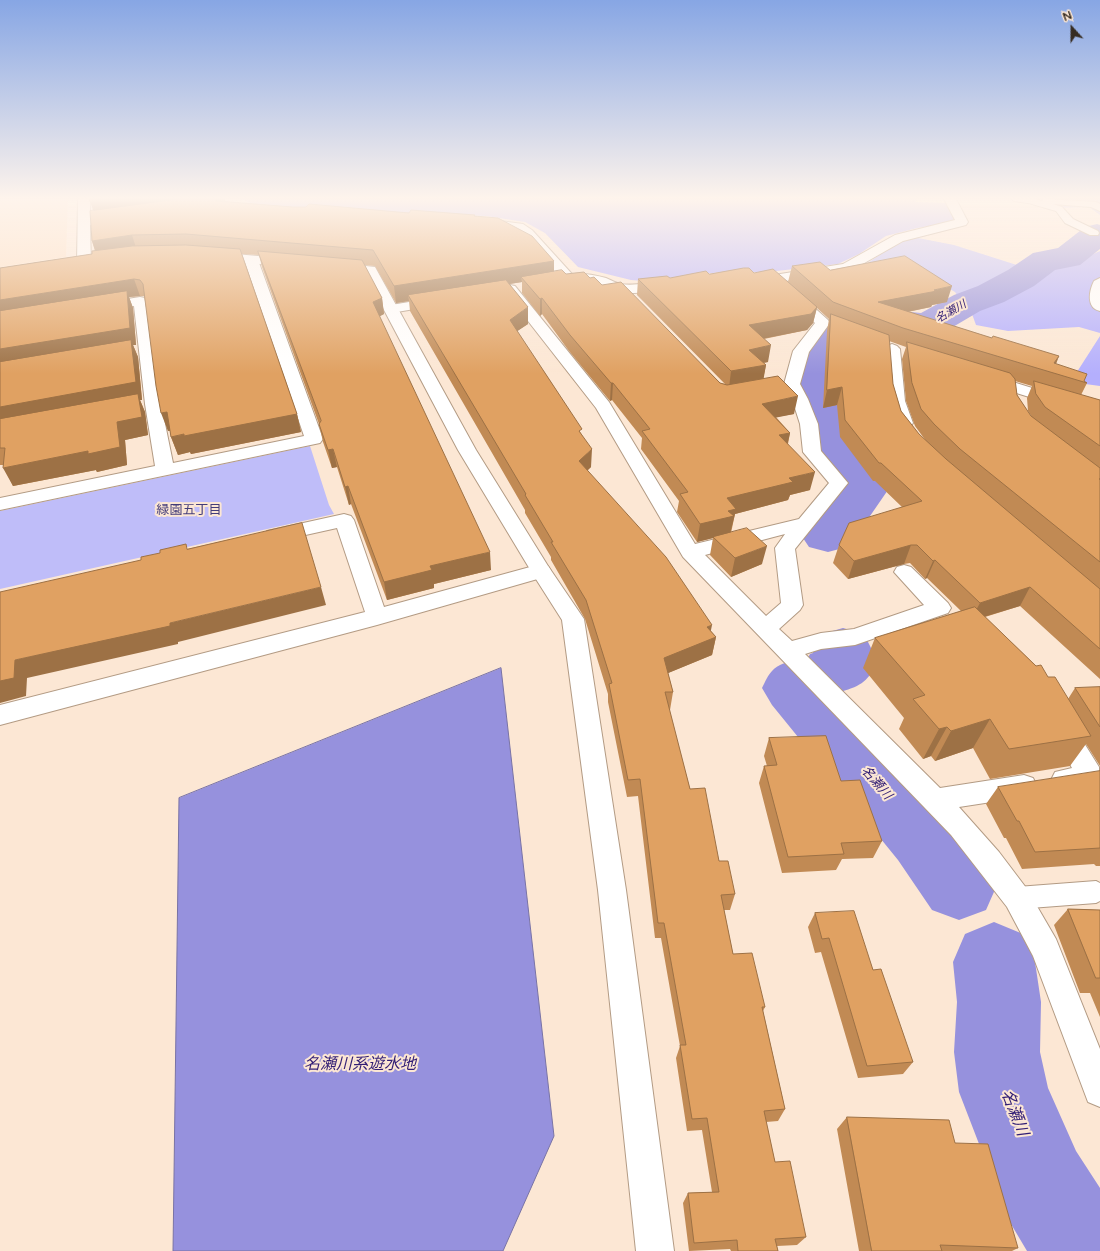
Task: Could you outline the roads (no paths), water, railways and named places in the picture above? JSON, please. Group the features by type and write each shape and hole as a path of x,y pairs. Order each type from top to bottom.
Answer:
{"street":[{"path":"84,257 84,263"},
{"path":"220,257 370,270 466,450 541,571 573,619 612,890 655,1251"},
{"path":"550,257 569,279"},
{"path":"759,279 774,279 847,267 864,257"},
{"path":"61,266 107,260"},
{"path":"0,504 314,439 251,260"},
{"path":"554,282 582,277 602,281 620,288 650,288 682,284"},
{"path":"765,629 792,606 785,548 839,482 812,452 809,424 800,398 785,385 801,351 830,326 774,279"},
{"path":"620,288 636,305"},
{"path":"510,289 603,406 690,552 961,827 989,861 1016,898 1045,949 1100,1090"},
{"path":"391,309 451,299"},
{"path":"86,309 140,301 146,349 145,406 165,470"},
{"path":"131,352 146,349"},
{"path":"893,349 897,401 906,428 913,437"},
{"path":"972,374 1100,414"},
{"path":"1009,386 1017,396 1018,407"},
{"path":"252,540 344,520 377,617"},
{"path":"690,552 806,523"},
{"path":"0,715 377,617 541,571"},
{"path":"786,651 821,641 855,637 940,608 904,572"},
{"path":"934,800 1090,775 1050,709"}],"lane":[{"path":"1100,281 1097,286 1095,302 1100,308"},
{"path":"1016,898 1096,892"}],"water":[{"name":"名瀬川系遊水地","path":"501,668 554,1136 503,1251 173,1251 179,798"}],"waterway":[{"name":"名瀬川","path":"828,535 865,487 834,451 831,424 822,402 811,383 817,354 829,341 846,327 902,323 927,326 967,303 991,294 1021,278 1045,260 1069,257"},
{"name":"名瀬川","path":"832,671 847,662 843,650"},
{"name":"名瀬川","path":"798,684 794,688 924,837 959,885"},
{"name":"名瀬川","path":"994,962 999,1002 997,1052 1004,1092 1042,1185 1083,1251"}],"district":[{"name":"緑園五丁目","path":"189,511"}]}
